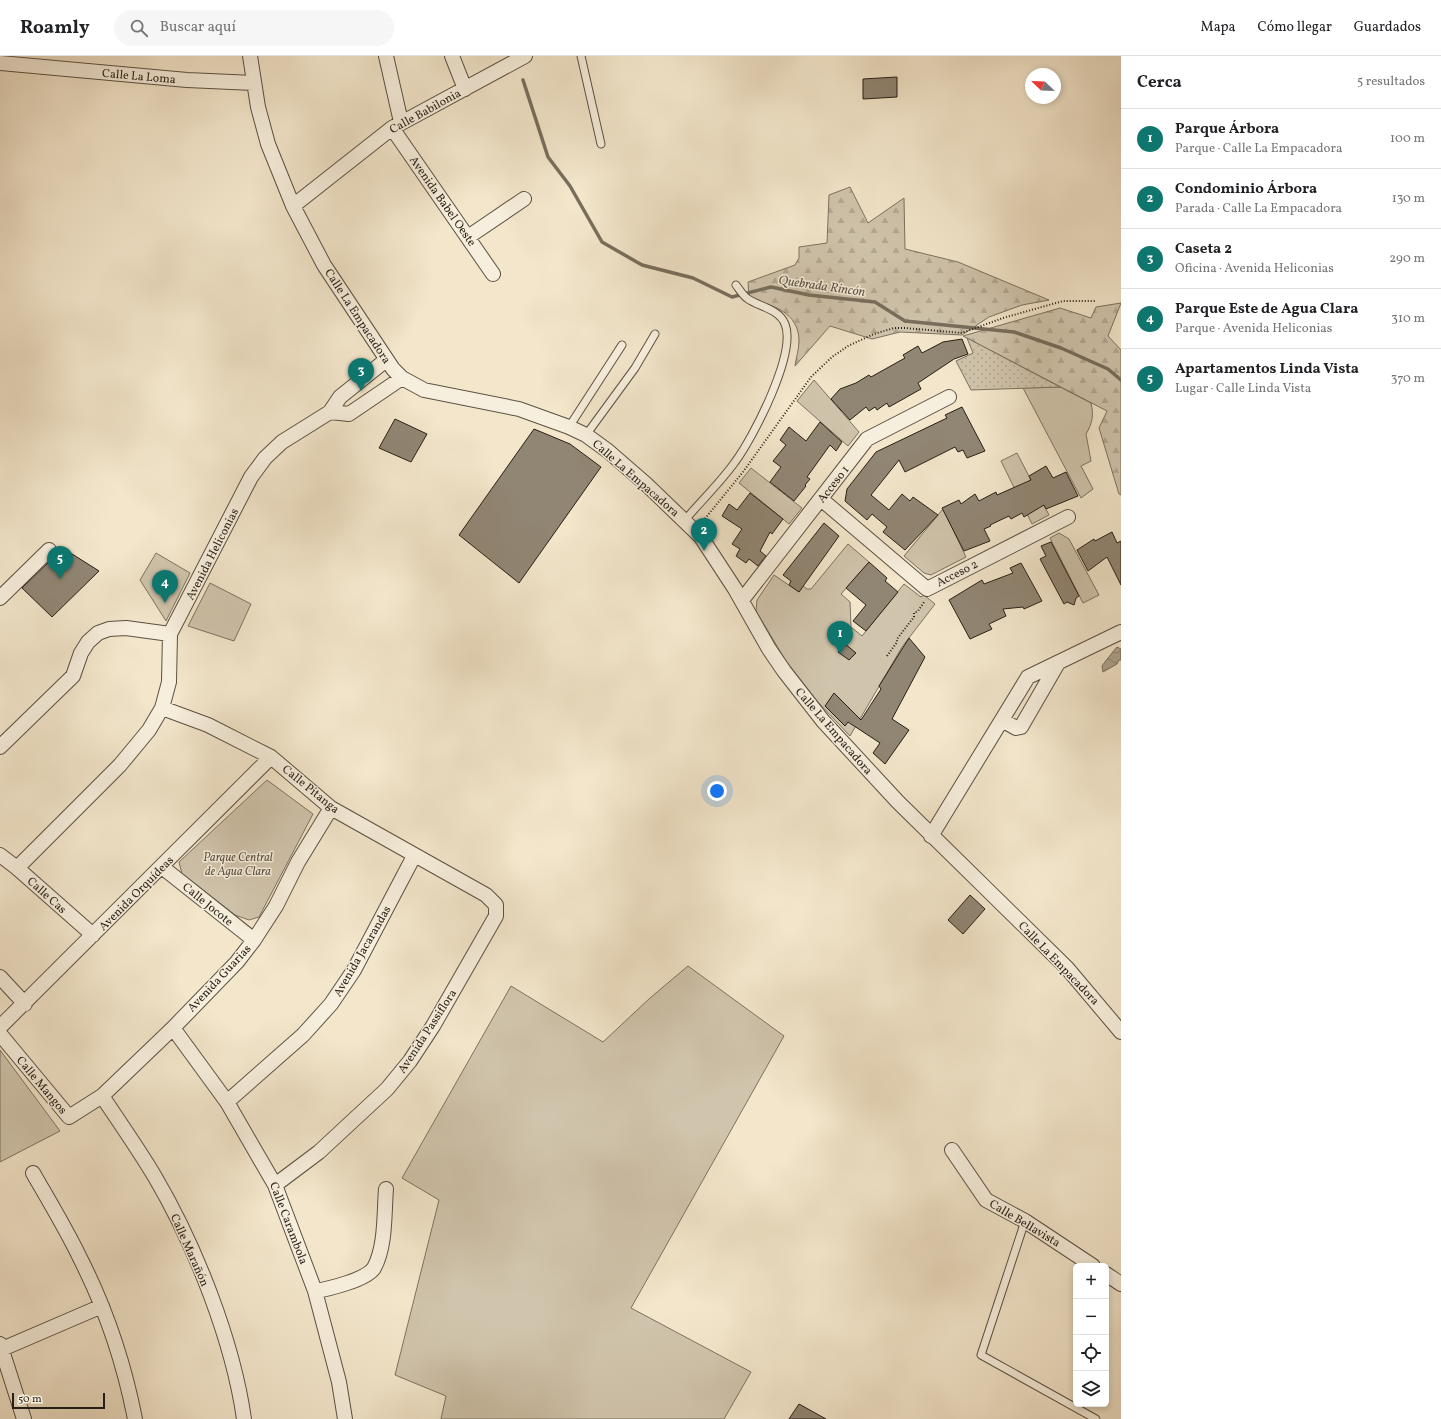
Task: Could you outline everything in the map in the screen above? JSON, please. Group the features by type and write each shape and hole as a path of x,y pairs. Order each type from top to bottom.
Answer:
{"street":[{"name":"Calle La Empacadora","path":"250,56 254,83 268,144 293,206 324,265 386,360 402,378 424,390 519,409 569,426 586,435 623,463 690,525 711,550 742,600 769,649 805,700 846,748 931,836 1067,968 1121,1032"},
{"path":"386,56 397,125"},
{"path":"452,56 465,89"},
{"name":"Calle Babilonia","path":"293,206 397,125 525,56"},
{"name":"Calle La Loma","path":"0,64 187,80 254,83"},
{"name":"Avenida Babel Oeste","path":"397,125 468,238 493,274"},
{"path":"468,238 524,199"},
{"name":"Avenida Heliconias","path":"17,868 120,765 149,730 162,708 168,682 170,634 251,478 265,458 282,442 330,412 340,397 386,360"},
{"path":"330,412 349,414 402,378"},
{"name":"Acceso 1","path":"742,600 868,439 949,397"},
{"name":"Acceso 2","path":"821,499 927,588 1068,517"},
{"path":"0,598 49,550"},
{"path":"0,747 73,676 81,653 88,642 98,633 109,629 126,628 170,634"},
{"path":"931,836 1028,677 1121,632"},
{"path":"1002,720 1016,728 1021,727 1058,663"},
{"name":"Calle Pitanga","path":"162,708 208,725 271,757 331,808 414,856 486,895 496,905"},
{"name":"Avenida Orquídeas","path":"0,1027 25,1004 271,757"},
{"name":"Avenida Guarias","path":"69,1117 102,1096 237,962 254,940 276,906 298,862 331,808"},
{"name":"Calle Cas","path":"0,855 17,868 93,935"},
{"name":"Avenida Jacarandas","path":"227,1102 303,1035 332,1004 354,970 414,856"},
{"name":"Calle Jocote","path":"162,867 254,940"},
{"name":"Avenida Passiflora","path":"275,1185 319,1152 386,1089 410,1061 433,1026 493,922 496,916 496,905"},
{"path":"0,977 25,1004"},
{"name":"Calle Carambola","path":"172,1028 227,1102 275,1185 314,1291 339,1382 345,1419"},
{"name":"Calle Mangos","path":"0,1034 69,1117"},
{"name":"Calle Marañón","path":"102,1096 155,1178 180,1225 206,1285 223,1330 244,1419"},
{"name":"Calle Bellavista","path":"952,1150 986,1200 1025,1221 1088,1263"},
{"path":"33,1173 81,1259 102,1306 128,1381 135,1419"},
{"path":"314,1291 332,1289 358,1279 373,1269 381,1247 386,1189"},
{"path":"1109,1276 1121,1284"},
{"path":"24,1419 1,1346 102,1306"}],"lane":[{"path":"581,56 601,144"},
{"path":"690,525 758,426 783,361 788,336 785,323 769,308 747,299 736,285"},
{"path":"586,435 635,368 655,334"},
{"path":"569,426 622,345"},
{"path":"1025,1221 981,1355 1096,1419"}],"path":[{"path":"690,525 743,472 812,377 832,357 848,346 874,334 894,328 962,333 1016,314 1063,302 1096,301"},
{"path":"887,656 897,642 897,639 914,617 914,613 918,611 927,597"}],"green space":[{"path":"850,187 868,223 904,198 905,249 958,262 1049,300 1022,305 989,317 962,335 900,332 872,339 830,326 795,366 799,341 798,331 794,323 783,311 749,298 748,282 795,265 799,258 799,247 827,243 829,195"},
{"path":"1121,303 1108,336 1121,350 1121,495 1119,494 1099,428 1107,411 963,336 1060,308 1091,318 1096,307"},
{"path":"967,338 1060,387 971,390 956,361 973,353"},
{"path":"814,380 859,432 848,446 797,401"},
{"path":"1060,387 1091,403 1092,408 1092,420 1086,434 1091,461 1081,466 1093,489 1081,498 1023,388"},
{"path":"1017,453 1049,515 1032,524 1001,461"},
{"path":"751,468 802,508 789,524 739,483"},
{"path":"943,509 966,557 931,575 924,573 904,556"},
{"path":"1059,533 1069,539 1099,595 1083,603 1050,538"},
{"path":"848,544 869,562 841,594 850,602 851,627 862,636 904,584 921,597 924,595 935,604 902,647 850,736 817,701 786,661 756,611 757,600 774,575 799,592 803,586 807,589 811,589"},
{"path":"156,553 190,573 166,621 140,580"},
{"path":"210,583 251,604 234,641 188,626"},
{"name":"Parque Central de Agua Clara","path":"267,780 313,814 259,917 249,920 235,915 182,874 179,862"},
{"path":"688,966 784,1036 631,1308 751,1372 724,1419 441,1419 446,1396 395,1375 439,1200 402,1178 511,986 603,1042 650,998"},
{"path":"0,1050 60,1131 0,1162"}],"water":[{"path":"1117,647 1121,649 1121,660 1103,672 1102,666"}],"building":[{"path":"897,77 897,97 863,99 863,79"},
{"path":"962,339 968,354 954,359 918,383 921,389 889,407 887,403 877,410 875,407 869,411 866,407 850,420 831,399 840,389 856,383 869,375 871,377 905,358 903,355 918,346 922,353 943,342"},
{"path":"962,407 985,451 967,458 963,450 958,452 955,447 905,472 899,460 871,495 889,510 902,494 910,501 913,497 938,515 905,550 883,532 887,527 872,514 867,520 845,501 847,489 876,452 947,418 945,415"},
{"path":"395,419 427,434 411,462 379,448"},
{"path":"820,422 842,442 836,451 830,445 807,477 810,479 794,501 770,482 781,467 773,461 786,445 780,440 789,427 806,441"},
{"path":"534,429 570,444 601,467 519,583 459,535"},
{"path":"1046,466 1053,478 1066,472 1078,496 1046,509 1044,505 1024,517 1022,513 1011,519 1009,516 990,525 991,526 984,529 990,541 964,551 942,508 959,500 961,504 975,494 979,501 996,492 997,495 1031,480 1029,476"},
{"path":"750,493 783,519 772,534 770,532 760,551 766,556 758,566 749,559 746,563 736,556 740,549 732,544 742,529 722,516 729,504 737,510"},
{"path":"824,523 839,536 799,592 789,585 791,581 783,575"},
{"path":"1112,532 1117,543 1121,541 1121,585 1107,557 1088,571 1077,550 1094,539 1095,541"},
{"path":"1051,542 1079,596 1076,598 1074,605 1067,602 1064,604 1040,559 1046,556 1041,546"},
{"path":"61,547 99,571 52,617 22,588 55,556"},
{"path":"869,562 887,578 885,581 898,592 866,631 853,621 866,605 846,588"},
{"path":"1021,563 1042,601 1024,609 1023,607 1003,609 1006,616 989,624 992,629 970,639 949,600 982,580 984,584 1013,573 1010,568"},
{"path":"909,638 925,657 892,719 909,730 885,764 873,753 880,743 848,722 845,726 825,706 834,693 861,720 881,689 879,686"},
{"path":"844,643 856,653 849,660 838,652"},
{"path":"970,895 985,909 963,934 948,920"},
{"path":"799,1404 826,1419 789,1419"}],"waterway":[{"name":"Quebrada Rincón","path":"523,80 548,157 570,186 602,242 642,265 693,278 732,297 771,287 809,295 875,302 905,321 1014,332 1061,348 1108,369 1121,380"}],"place":[{"name":"Caseta 2","path":"361,391"},
{"name":"Condominio Árbora","path":"704,551"},
{"name":"Apartamentos Linda Vista","path":"60,579"},
{"name":"Parque Este de Agua Clara","path":"165,603"},
{"name":"Parque Árbora","path":"840,654"}]}
